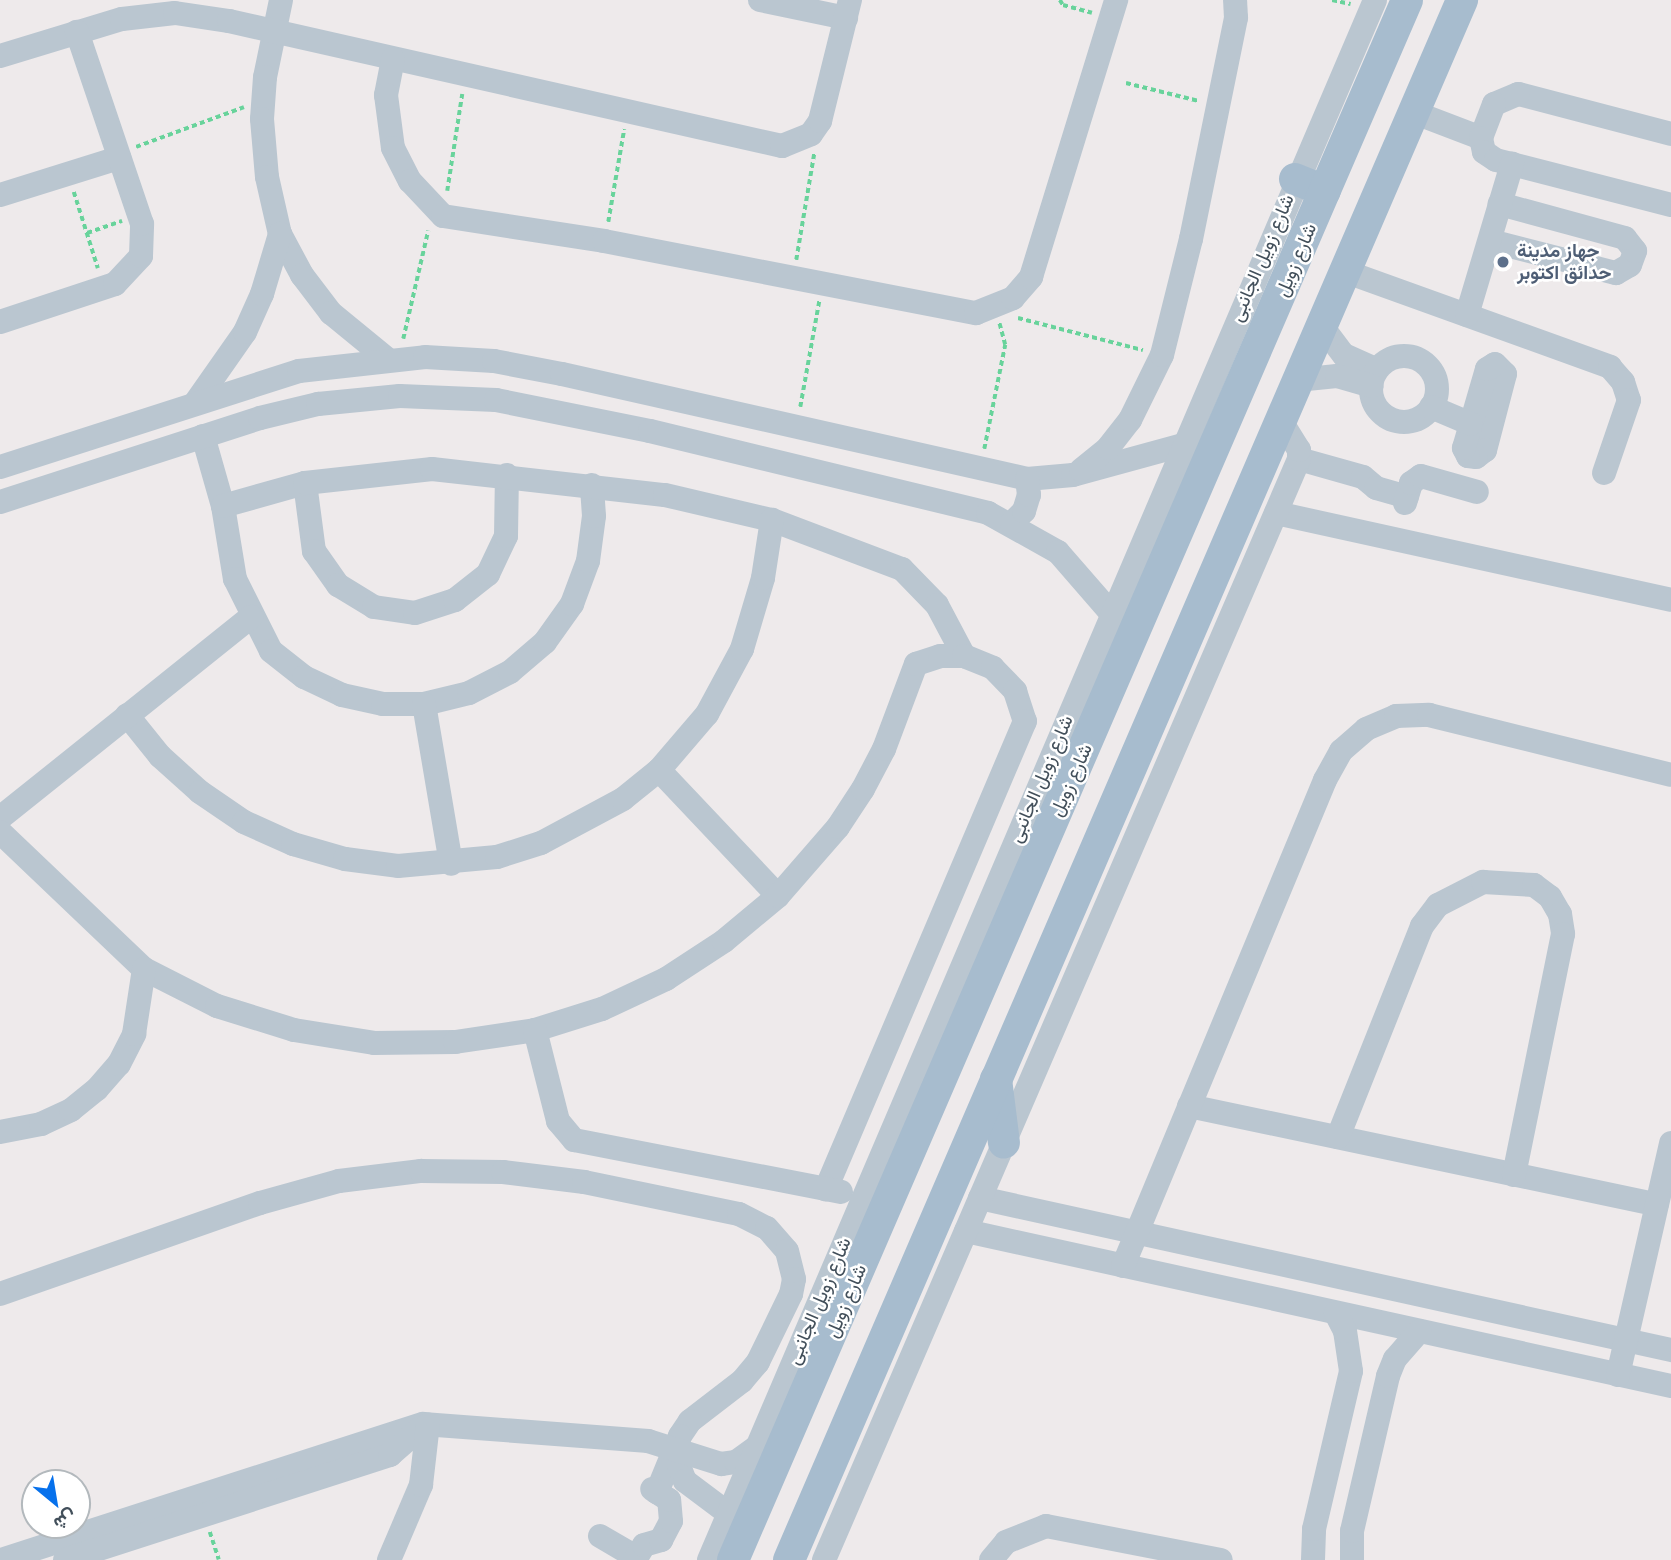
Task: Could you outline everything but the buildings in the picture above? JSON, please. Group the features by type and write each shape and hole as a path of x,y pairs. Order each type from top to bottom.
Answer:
{"main road":[{"name":"شارع زويل","path":"733,1560 946,1038 995,958 1408,0"},
{"path":"789,1560 1462,0"},
{"path":"1295,179 1325,191"},
{"path":"1020,897 1037,909 1068,909"},
{"path":"995,958 1021,956 1042,972"},
{"path":"996,1079 1004,1143"}],"street":[{"path":"281,0 263,100 264,158 280,234 302,275 331,313 392,358"},
{"path":"0,56 122,19 175,13 274,32 782,146 804,138 820,121 848,9 760,0"},
{"path":"1073,475 1096,461 1120,434 1149,389 1162,355 1218,106 1236,18 1235,0"},
{"name":"شارع زويل الجانبى","path":"709,1560 760,1445 863,1196 946,1038 1111,613 1186,445 1295,179 1375,0"},
{"path":"393,59 386,94 391,140 410,181 439,212 604,241 964,313 989,311 1023,289 1037,265 1114,9"},
{"path":"0,322 126,277 141,256 143,234 139,215 77,32"},
{"path":"1671,134 1518,93 1494,104 1481,138 1489,157 1671,205"},
{"path":"1413,112 1481,138"},
{"path":"0,195 119,156"},
{"path":"1467,315 1512,164"},
{"path":"1490,241 1616,273 1630,265 1635,251 1625,239 1500,205"},
{"path":"196,402 234,351 254,313 280,234"},
{"path":"1344,271 1610,367 1618,373 1629,400 1604,473"},
{"path":"1321,325 1344,355 1375,378"},
{"path":"1297,380 1337,376 1375,378 1398,357 1423,362 1437,383 1431,407 1410,421 1393,419 1375,403 1375,378"},
{"path":"0,467 299,371 392,358 494,361 796,427 979,471 1027,479 1073,475 1222,434"},
{"path":"0,502 204,436 306,407 377,396 496,400 650,431 1012,523 1078,570 1111,613"},
{"path":"1431,407 1471,424"},
{"path":"824,1560 1299,459 1299,450 1280,419"},
{"path":"204,436 223,506 235,579 251,617 271,651 304,677 342,695 383,704 424,704 480,688 510,672 545,642 572,604 588,561 594,516 592,485"},
{"path":"1299,459 1363,477 1376,488 1406,500 1411,483 1421,476 1477,492"},
{"path":"223,506 305,483 432,469 506,475 665,495 772,520 902,569 937,605 964,656"},
{"path":"305,483 314,551 338,585 374,607 415,612 456,600 488,574 506,536 506,475"},
{"path":"1012,523 1024,511 1029,495 1027,479"},
{"path":"1276,513 1671,600"},
{"path":"127,715 180,774 244,822 293,844 345,859 398,866 451,864 497,857 562,834 623,799 659,770 707,714 742,649 763,578 772,520"},
{"path":"0,818 251,617"},
{"path":"0,832 144,969 216,1006 294,1030 374,1043 455,1042 535,1030 602,1009 666,979 724,941 778,896 831,836 863,789 889,738 916,664 940,656 964,656 993,668 1015,691 1025,721 826,1189"},
{"path":"424,704 451,864"},
{"path":"1123,1266 1325,780 1341,751 1366,729 1396,716 1429,715 1671,775"},
{"path":"659,770 778,896"},
{"path":"1338,1138 1422,926 1438,905 1471,886 1509,880 1534,885 1550,897 1560,914 1563,934 1514,1175"},
{"path":"0,1132 41,1124 97,1089 119,1064 134,1034 144,969"},
{"path":"535,1030 558,1121 574,1140 863,1196"},
{"path":"1189,1106 1657,1205"},
{"path":"1618,1375 1671,1143"},
{"path":"0,1294 260,1203 340,1181 421,1171 503,1172 584,1182 739,1214 767,1228 787,1251 793,1264 791,1294 758,1363 742,1381 690,1421 673,1450 654,1490 671,1504 671,1521 661,1540 644,1545 635,1558 600,1536"},
{"path":"980,1198 1671,1350"},
{"path":"966,1231 1671,1386"},
{"path":"1314,1560 1314,1529 1351,1371 1348,1340 1336,1312"},
{"path":"1352,1560 1352,1531 1388,1376 1395,1359 1419,1331"},
{"path":"1,1560 426,1424 622,1438 721,1464 736,1462 760,1445"},
{"path":"65,1560 390,1455 404,1447 426,1424"},
{"path":"389,1560 421,1485 426,1424"},
{"path":"673,1450 685,1481 729,1514"},
{"path":"991,1560 1006,1542 1046,1526 1149,1553 1221,1560"}],"path":[{"path":"1060,0 1066,6 1114,9"},
{"path":"392,358 439,212 465,75"},
{"path":"1126,83 1218,106"},
{"path":"119,156 263,100"},
{"path":"604,241 627,112"},
{"path":"792,280 820,121"},
{"path":"69,174 104,287"},
{"path":"87,233 139,215"},
{"path":"796,427 822,285"},
{"path":"989,311 1162,355"},
{"path":"979,471 1005,345 1002,330 989,311"},
{"path":"205,1515 219,1560"}],"place":[{"name":"جهاز مدينة حدائق اكتوبر","path":"1503,262"}]}
